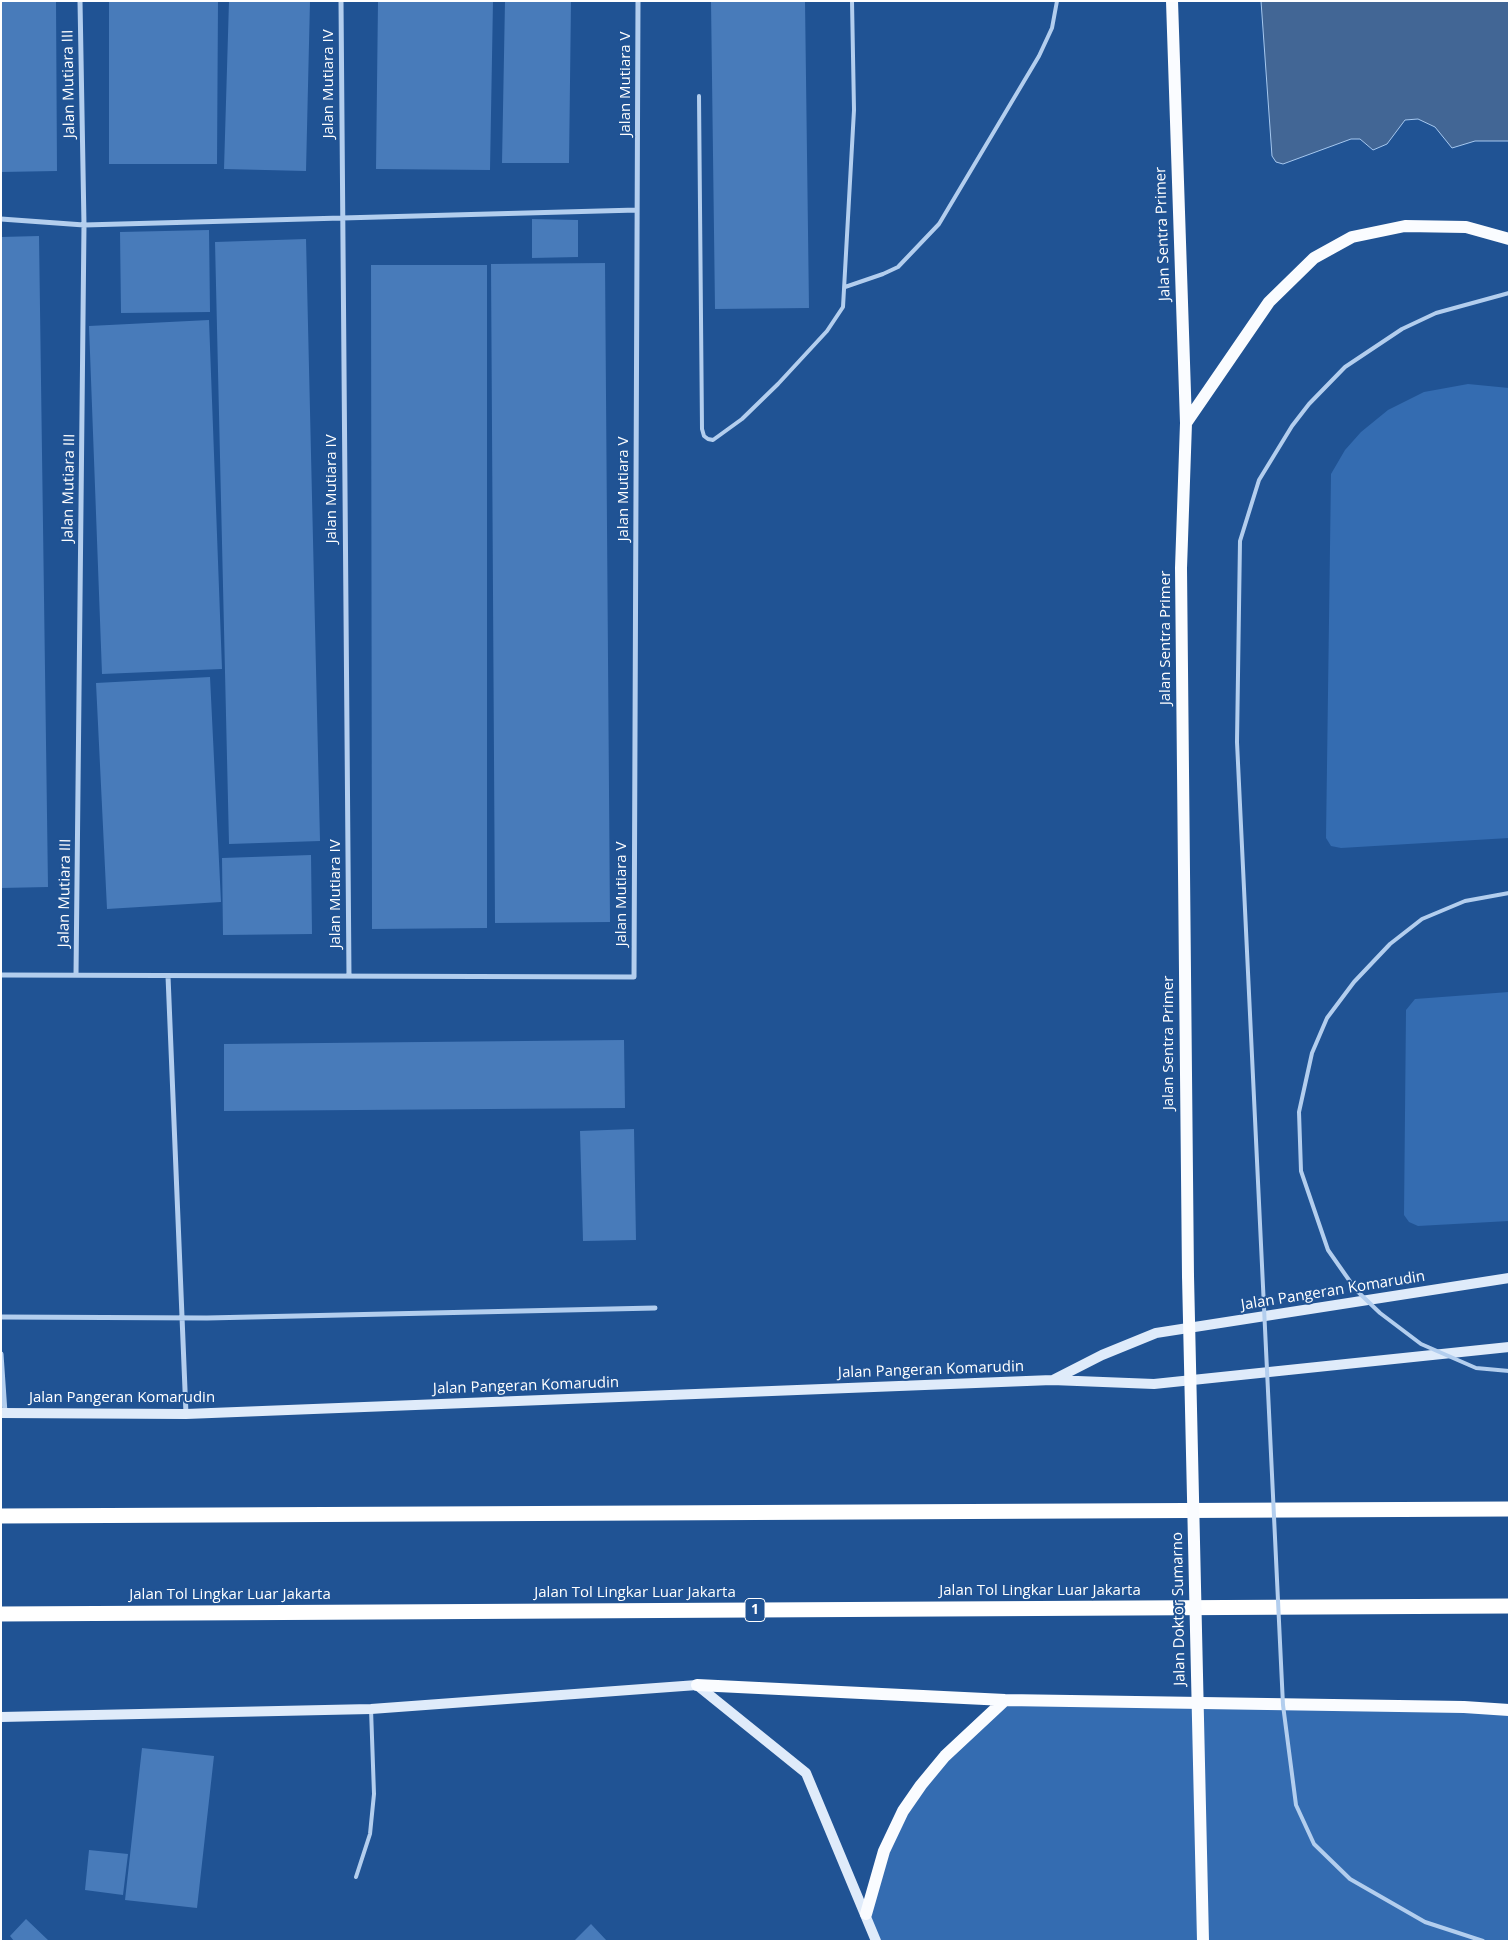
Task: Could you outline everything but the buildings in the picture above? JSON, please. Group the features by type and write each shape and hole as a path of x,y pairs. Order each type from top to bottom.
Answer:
{"highway":[{"path":"1,1516 1509,1509"},
{"name":"Jalan Tol Lingkar Luar Jakarta","path":"1,1614 1509,1606"}],"main road":[{"name":"Jalan Sentra Primer","path":"1172,1 1186,423 1181,568 1188,1276"},
{"path":"1186,423 1269,302 1314,258 1352,237 1404,226 1466,227 1509,238"},
{"name":"Jalan Doktor Sumarno","path":"1188,1276 1203,1941"},
{"path":"697,1685 1004,1700 1464,1707 1509,1710"},
{"path":"866,1914 884,1851 903,1812 921,1785 945,1756 1004,1700"}],"street":[{"name":"Jalan Mutiara III","path":"76,975 84,224 80,1"},
{"name":"Jalan Mutiara IV","path":"341,1 349,976"},
{"name":"Jalan Mutiara V","path":"349,976 634,977 638,1"},
{"path":"1,219 84,224 637,210"},
{"path":"1,975 349,976"},
{"path":"168,976 186,1414"},
{"name":"Jalan Pangeran Komarudin","path":"1052,1380 1102,1355 1156,1333 1509,1278"},
{"path":"1,1317 183,1317 655,1308"},
{"name":"Jalan Pangeran Komarudin","path":"3,1413 186,1414 1052,1380 1154,1384 1509,1347"},
{"path":"1,1354 3,1413"},
{"path":"1,1717 371,1710 697,1685 806,1773 876,1941"}],"lane":[{"path":"699,96 702,429 704,436 713,440 742,419 771,391 826,332 843,307 854,110 852,1"},
{"path":"845,287 876,277 898,267 939,224 1039,56 1052,28 1057,1"},
{"path":"1483,1941 1425,1922 1350,1879 1314,1844 1296,1805 1282,1705 1237,742 1240,541 1259,480 1292,426 1309,404 1345,367 1402,329 1436,312 1509,293"},
{"path":"1509,893 1465,901 1422,919 1384,950 1354,982 1327,1018 1312,1053 1299,1112 1301,1171 1328,1250 1356,1290 1380,1313 1421,1344 1476,1368 1509,1371"},
{"path":"356,1877 370,1834 374,1794 371,1710"}],"shaded area":[{"path":"1261,1 1509,1 1509,141 1475,141 1452,148 1435,127 1418,119 1405,120 1387,144 1373,150 1360,139 1351,139 1283,164 1276,162 1272,156"},
{"path":"1468,384 1509,388 1509,838 1341,848 1331,846 1326,838 1331,474 1345,450 1361,432 1388,410 1424,392"},
{"path":"1509,992 1509,1221 1418,1226 1409,1222 1404,1215 1406,1010 1415,999"},
{"path":"1004,1700 1509,1710 1509,1941 876,1941 866,1914 877,1876 923,1783"}]}
